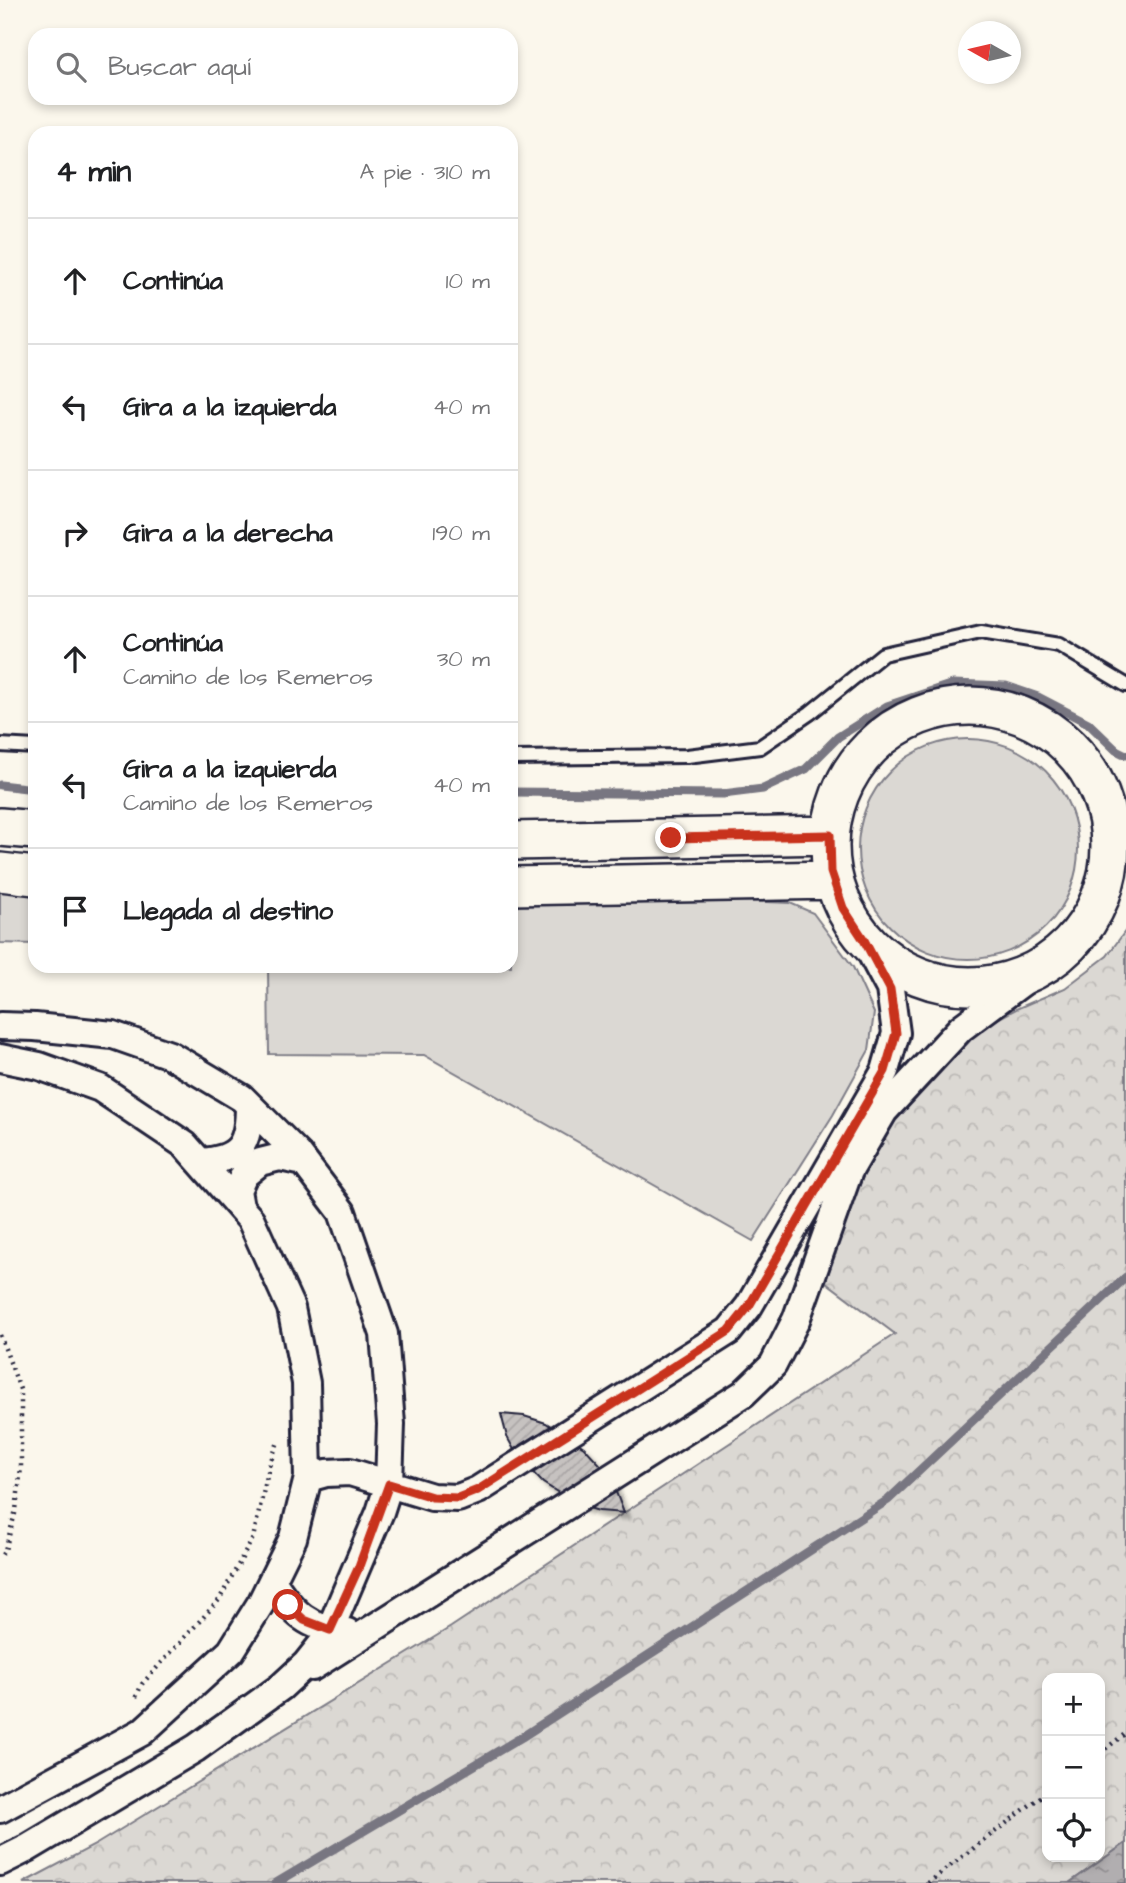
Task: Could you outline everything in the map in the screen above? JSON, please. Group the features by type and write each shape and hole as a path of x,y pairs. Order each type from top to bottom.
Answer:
{"main road":[{"path":"955,705 993,707 1030,718 1062,739 1087,768 1117,827 1111,841 1117,872 1093,915 1070,946 1040,969 1004,984 966,988 928,981 893,965 864,940 843,908 831,872 830,835 839,795 857,762 885,734 918,715 955,705"},
{"path":"0,827 28,829"},
{"path":"518,841 830,835"},
{"path":"0,872 28,875"},
{"path":"518,886 834,880"}],"street":[{"path":"308,1478 326,1473 349,1472 432,1497 458,1498 478,1490 729,1331 749,1306 885,1071 896,1033 890,989 864,940"},
{"path":"0,1862 197,1748 281,1687 743,1394 773,1364 796,1320 849,1171 884,1111 961,1028 1040,969"},
{"path":"0,1026 113,1035 170,1055 242,1098 304,1162 342,1212 384,1334 391,1424 389,1484 358,1569 326,1639 306,1664 281,1687"},
{"path":"0,1058 39,1066 100,1088 185,1145 251,1220 291,1308 306,1382 308,1478 293,1538 261,1603 231,1651 142,1732 0,1809"},
{"path":"201,1162 221,1161 234,1155 243,1143 248,1127 249,1105"},
{"path":"240,1207 237,1190 244,1175 260,1162 280,1157 304,1162"},
{"path":"272,1581 288,1605 304,1620 330,1630 365,1633"}],"lane":[{"path":"518,758 687,756 760,747 810,713 883,654 981,632 1059,645 1126,685"},
{"path":"0,745 28,747"}],"path":[{"path":"0,1335 21,1391 21,1468 16,1510 5,1550 0,1558"},
{"path":"130,1709 142,1684 219,1600 253,1538 270,1463 282,1433"},
{"path":"1105,1749 1126,1733"},
{"path":"928,1883 1042,1797"}],"green space":[{"path":"968,739 1000,744 1020,752 1053,780 1065,797 1073,817 1078,849 1073,881 1065,901 1037,934 1020,946 1000,954 968,959 936,954 916,946 883,918 871,901 863,881 858,849 863,817 871,797 899,764 916,752 936,744"},
{"path":"0,890 28,893 28,944 0,943"},
{"path":"697,899 790,903 813,913 853,967 874,1013 869,1050 833,1115 753,1241 424,1055 269,1054 268,973 518,973 518,901"},
{"path":"1126,930 1126,1843 1105,1858 1105,1673 1042,1673 1042,1862 1099,1862 1069,1883 23,1883 95,1845 451,1627 895,1334 826,1282 843,1224 865,1172 901,1111 975,1031 1016,1009 1065,988 1107,956"}],"water":[{"path":"1126,1843 1126,1883 1069,1883 1099,1862 1105,1862 1105,1858"}],"building":[{"path":"501,1414 524,1416 546,1423 584,1447 609,1474 624,1513 599,1511 578,1505 543,1483 518,1457 507,1437"}],"waterway":[{"path":"518,792 723,794 763,789 806,769 838,737 887,706 953,684 1006,686 1038,697 1088,723 1116,750 1126,755"},
{"path":"0,785 28,788"},
{"path":"276,1883 522,1737 888,1500 1126,1277"}],"route":[{"path":"288,1605 304,1620 330,1630 358,1569 389,1484 432,1497 458,1498 478,1490 729,1331 749,1306 869,1103 885,1071 896,1033 890,989 864,940 843,908 831,872 830,835 671,838"}]}
